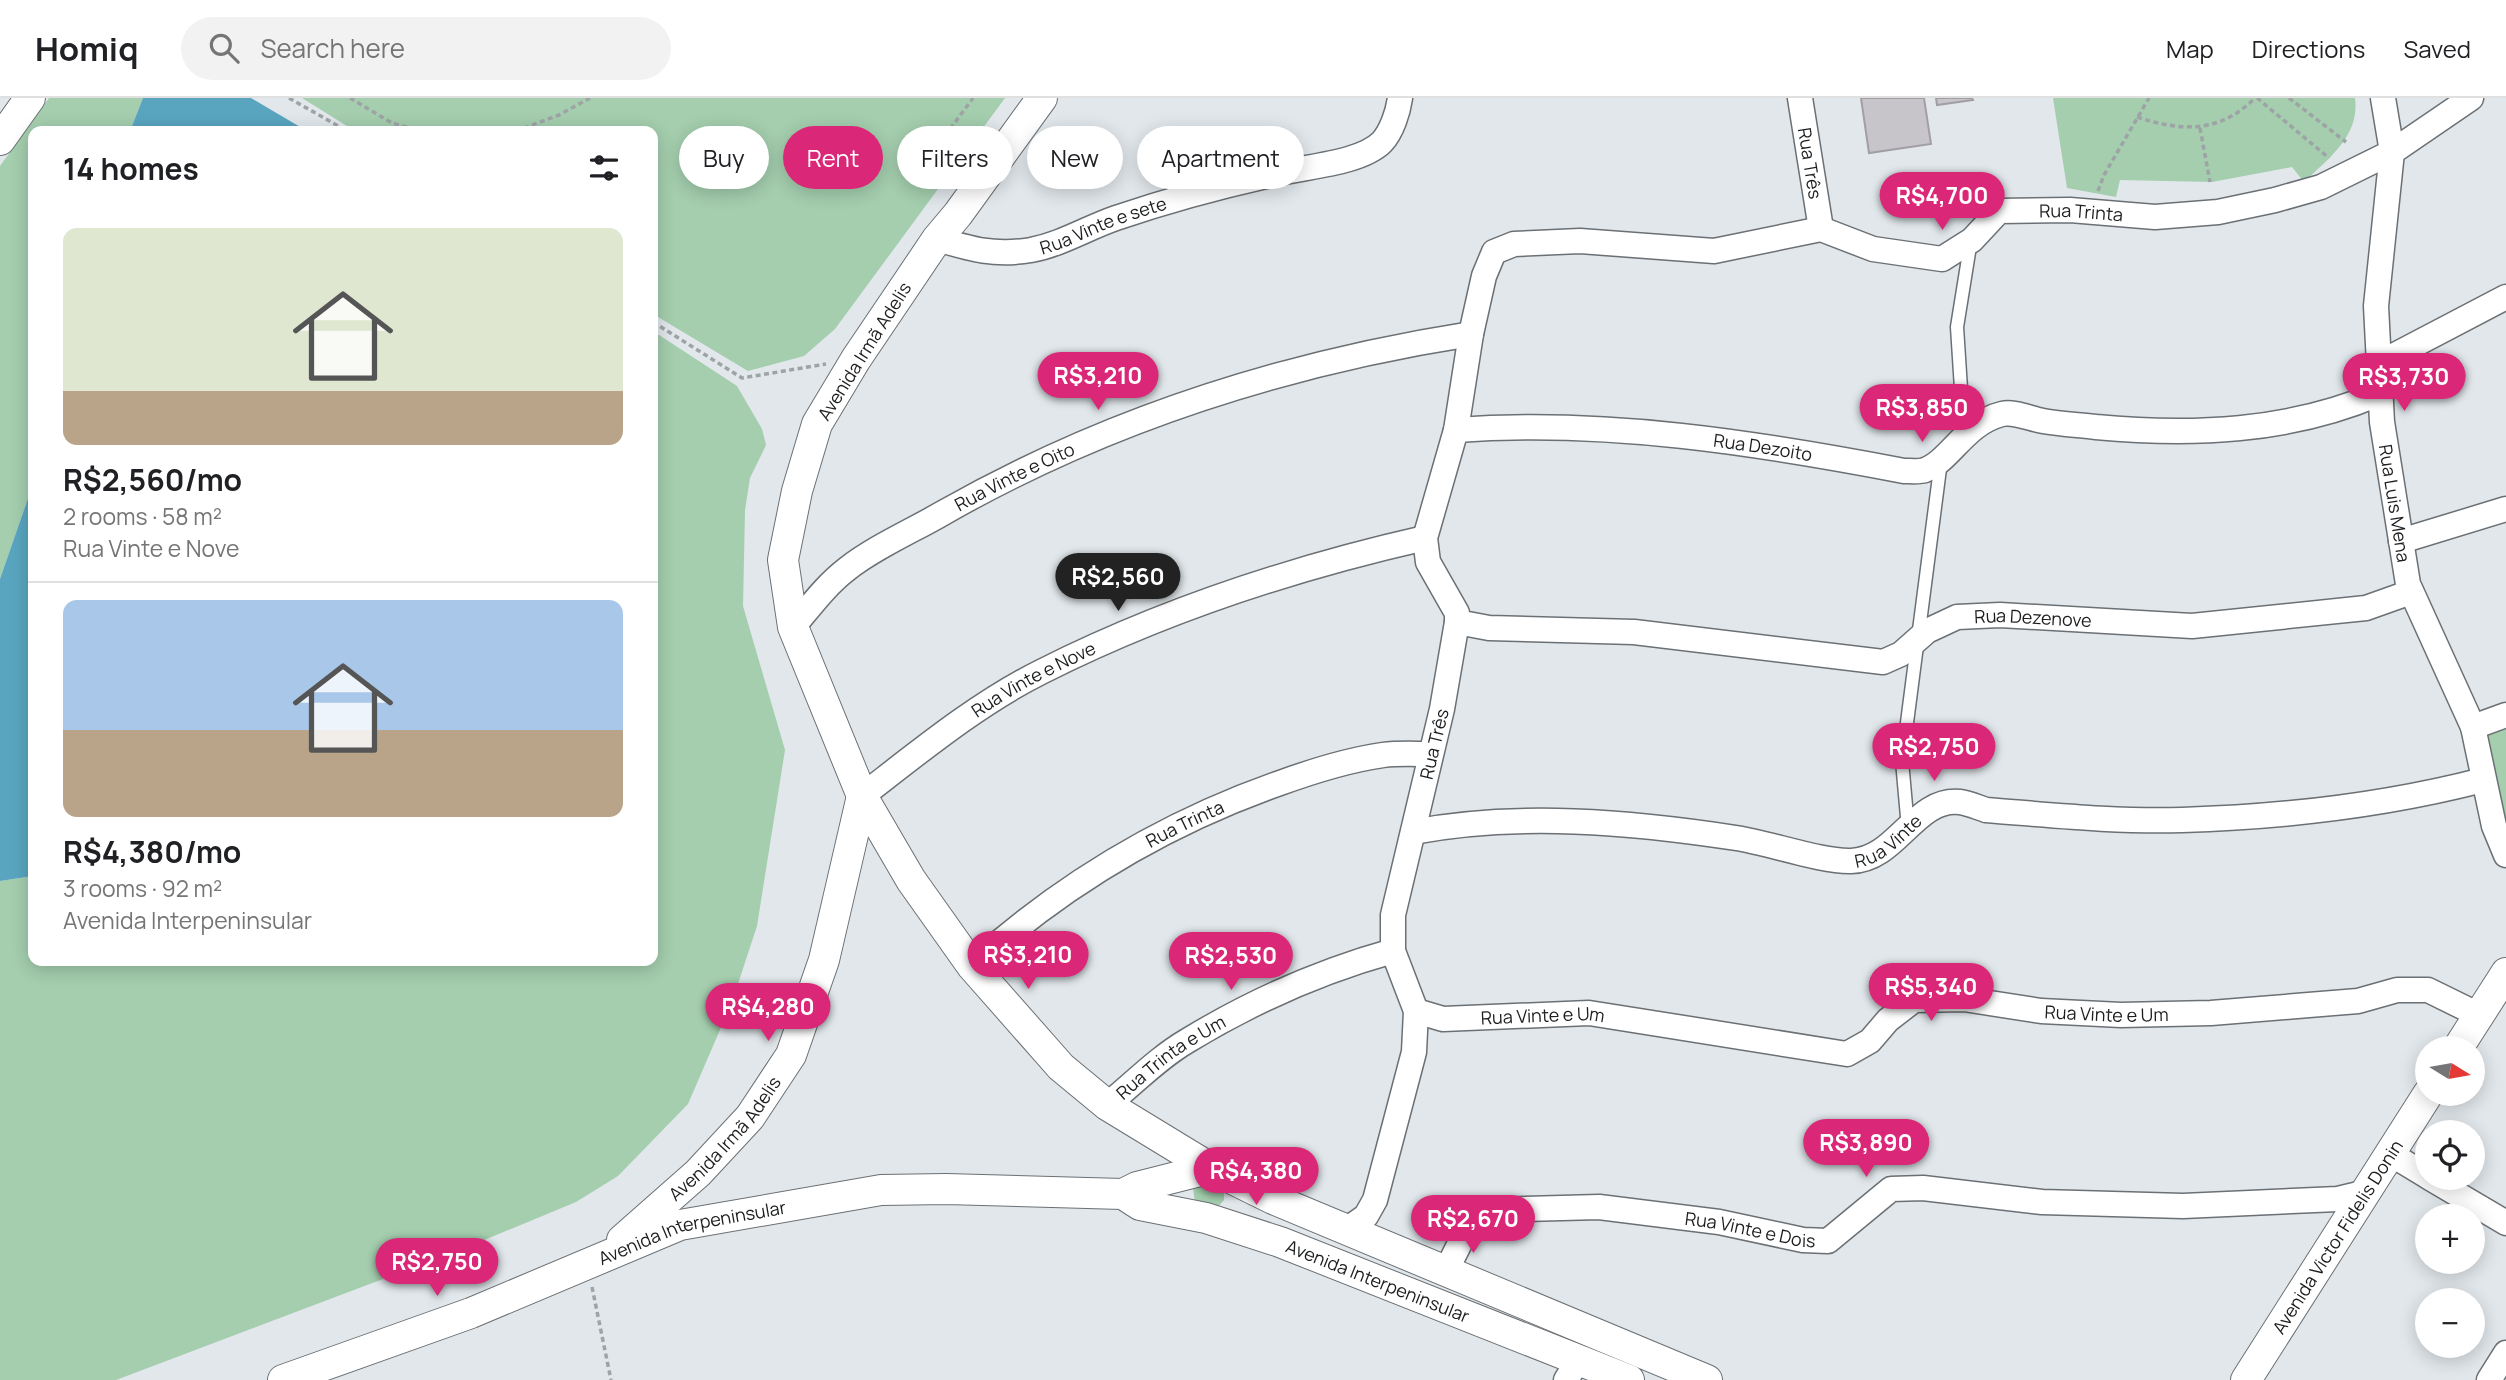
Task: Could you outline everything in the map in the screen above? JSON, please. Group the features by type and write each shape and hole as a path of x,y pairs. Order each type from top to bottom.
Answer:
{"street":[{"path":"0,140 30,98"},
{"name":"Avenida Irmã Adelis","path":"1042,98 937,239 856,359 817,424 797,491 783,560 793,627 862,796 911,880 972,966 1061,1067 1107,1105 1211,1170"},
{"name":"Rua Vinte e sete","path":"937,239 984,253 1031,250 1068,240 1113,219 1172,202 1278,173 1353,158 1382,142 1397,114 1400,98"},
{"name":"Rua Três","path":"1800,98 1821,229"},
{"name":"Rua Luis Mena","path":"2383,98 2392,152 2376,306 2378,394 2401,541 2411,592 2473,727 2494,826 2506,855"},
{"name":"Rua Trinta","path":"1821,229 1873,249 1942,259 1972,240 1999,211 2070,210 2155,217 2218,212 2321,187 2392,152 2471,98"},
{"path":"1425,538 1456,430 1471,334 1484,276 1494,253 1514,244 1580,241 1714,251 1821,229"},
{"path":"2378,364 2506,297"},
{"name":"Rua Vinte e Oito","path":"793,627 823,591 848,568 965,500 1079,443 1234,387 1386,347 1471,334"},
{"name":"Rua Dezoito","path":"1456,430 1592,430 1716,440 1904,471 1925,470 1986,419 2005,413 2044,422 2125,429 2207,431 2277,424 2340,410 2378,394"},
{"path":"2401,541 2506,509"},
{"name":"Rua Três","path":"1346,1230 1366,1216 1375,1200 1414,1052 1416,1011 1393,951 1393,915 1457,638 1457,613 1428,562 1425,538"},
{"name":"Rua Vinte e Nove","path":"862,796 940,736 1039,673 1163,618 1284,574 1425,538"},
{"name":"Rua Dezenove","path":"1457,622 1489,628 1658,634 1883,662 1902,654 1927,631 1957,617 2000,615 2192,626 2366,608 2411,592"},
{"path":"2473,727 2506,715"},
{"name":"Rua Trinta","path":"972,966 1013,929 1066,889 1225,802 1317,770 1383,755 1430,754"},
{"name":"Rua Vinte","path":"1413,832 1495,821 1670,828 1758,842 1853,862 1883,851 1932,806 1959,802 1986,810 2182,820 2307,810 2409,796 2483,780"},
{"name":"Avenida Irmã Adelis","path":"607,1254 698,1173 742,1127 791,1055 824,960 862,796"},
{"name":"Rua Trinta e Um","path":"1107,1105 1185,1042 1270,997 1346,964 1393,951"},
{"path":"2466,1036 2506,973"},
{"name":"Rua Vinte e Um","path":"1416,1011 1443,1019 1589,1013 1847,1054 1870,1041 1888,1020 1914,1000 1964,999 2041,1011 2211,1013 2358,1001 2397,990 2428,990 2479,1015"},
{"name":"Avenida Victor Fidelis Donin","path":"2246,1380 2420,1106"},
{"path":"2389,1153 2415,1169"},
{"path":"1203,1217 1222,1213 1232,1200 1230,1183 1211,1170"},
{"name":"Avenida Interpeninsular","path":"283,1380 471,1312 680,1225 881,1190 1123,1194 1137,1187 1211,1170 1346,1230 1707,1380"},
{"name":"Rua Vinte e Dois","path":"1446,1271 1471,1221 1490,1210 1599,1207 1719,1222 1803,1240 1828,1241 1891,1189 1923,1188 2042,1202 2183,1206 2337,1199 2363,1193"},
{"path":"2451,1190 2506,1223"},
{"name":"Avenida Interpeninsular","path":"1123,1194 1140,1205 1203,1217 1280,1242 1572,1369 1629,1380"},
{"path":"2489,1380 2506,1353"}],"lane":[{"path":"1964,435 1957,327 1972,240"},
{"path":"1908,830 1902,761 1941,457"}],"path":[{"path":"289,98 338,126"},
{"path":"350,98 392,123 402,126"},
{"path":"529,126 559,115 590,98"},
{"path":"952,126 973,98"},
{"path":"2097,194 2104,175 2149,98"},
{"path":"2137,117 2171,127 2200,128 2228,120 2256,98 2329,158"},
{"path":"2289,98 2346,142"},
{"path":"2200,128 2210,182"},
{"path":"658,325 742,378 856,359"},
{"path":"578,1268 583,1285 592,1284 611,1380"}],"green space":[{"path":"49,98 143,98 132,126 29,126"},
{"path":"302,98 1005,98 984,126 897,126 897,189 938,189 835,329 804,356 748,371 658,317 658,126 347,126"},
{"path":"2053,98 2355,98 2355,112 2353,124 2341,145 2304,182 2292,167 2212,182 2120,180 2116,197 2067,188"},
{"path":"28,127 28,498 0,579 0,166"},
{"path":"658,334 737,386 762,429 766,445 750,478 745,510 743,606 785,750 757,926 732,1002 688,1104 618,1176 576,1202 465,1248 116,1380 0,1380 0,881 28,877 28,966 658,966"},
{"path":"2506,724 2506,836 2482,733"},
{"path":"1200,1180 1224,1190 1224,1200 1217,1208 1195,1203 1193,1188"}],"water":[{"path":"143,98 251,98 299,126 132,126"},
{"path":"28,498 28,877 0,881 0,579"}],"building":[{"path":"1861,98 1924,98 1931,144 1869,153"},
{"path":"1936,98 1972,98 1973,100 1937,105"}]}
